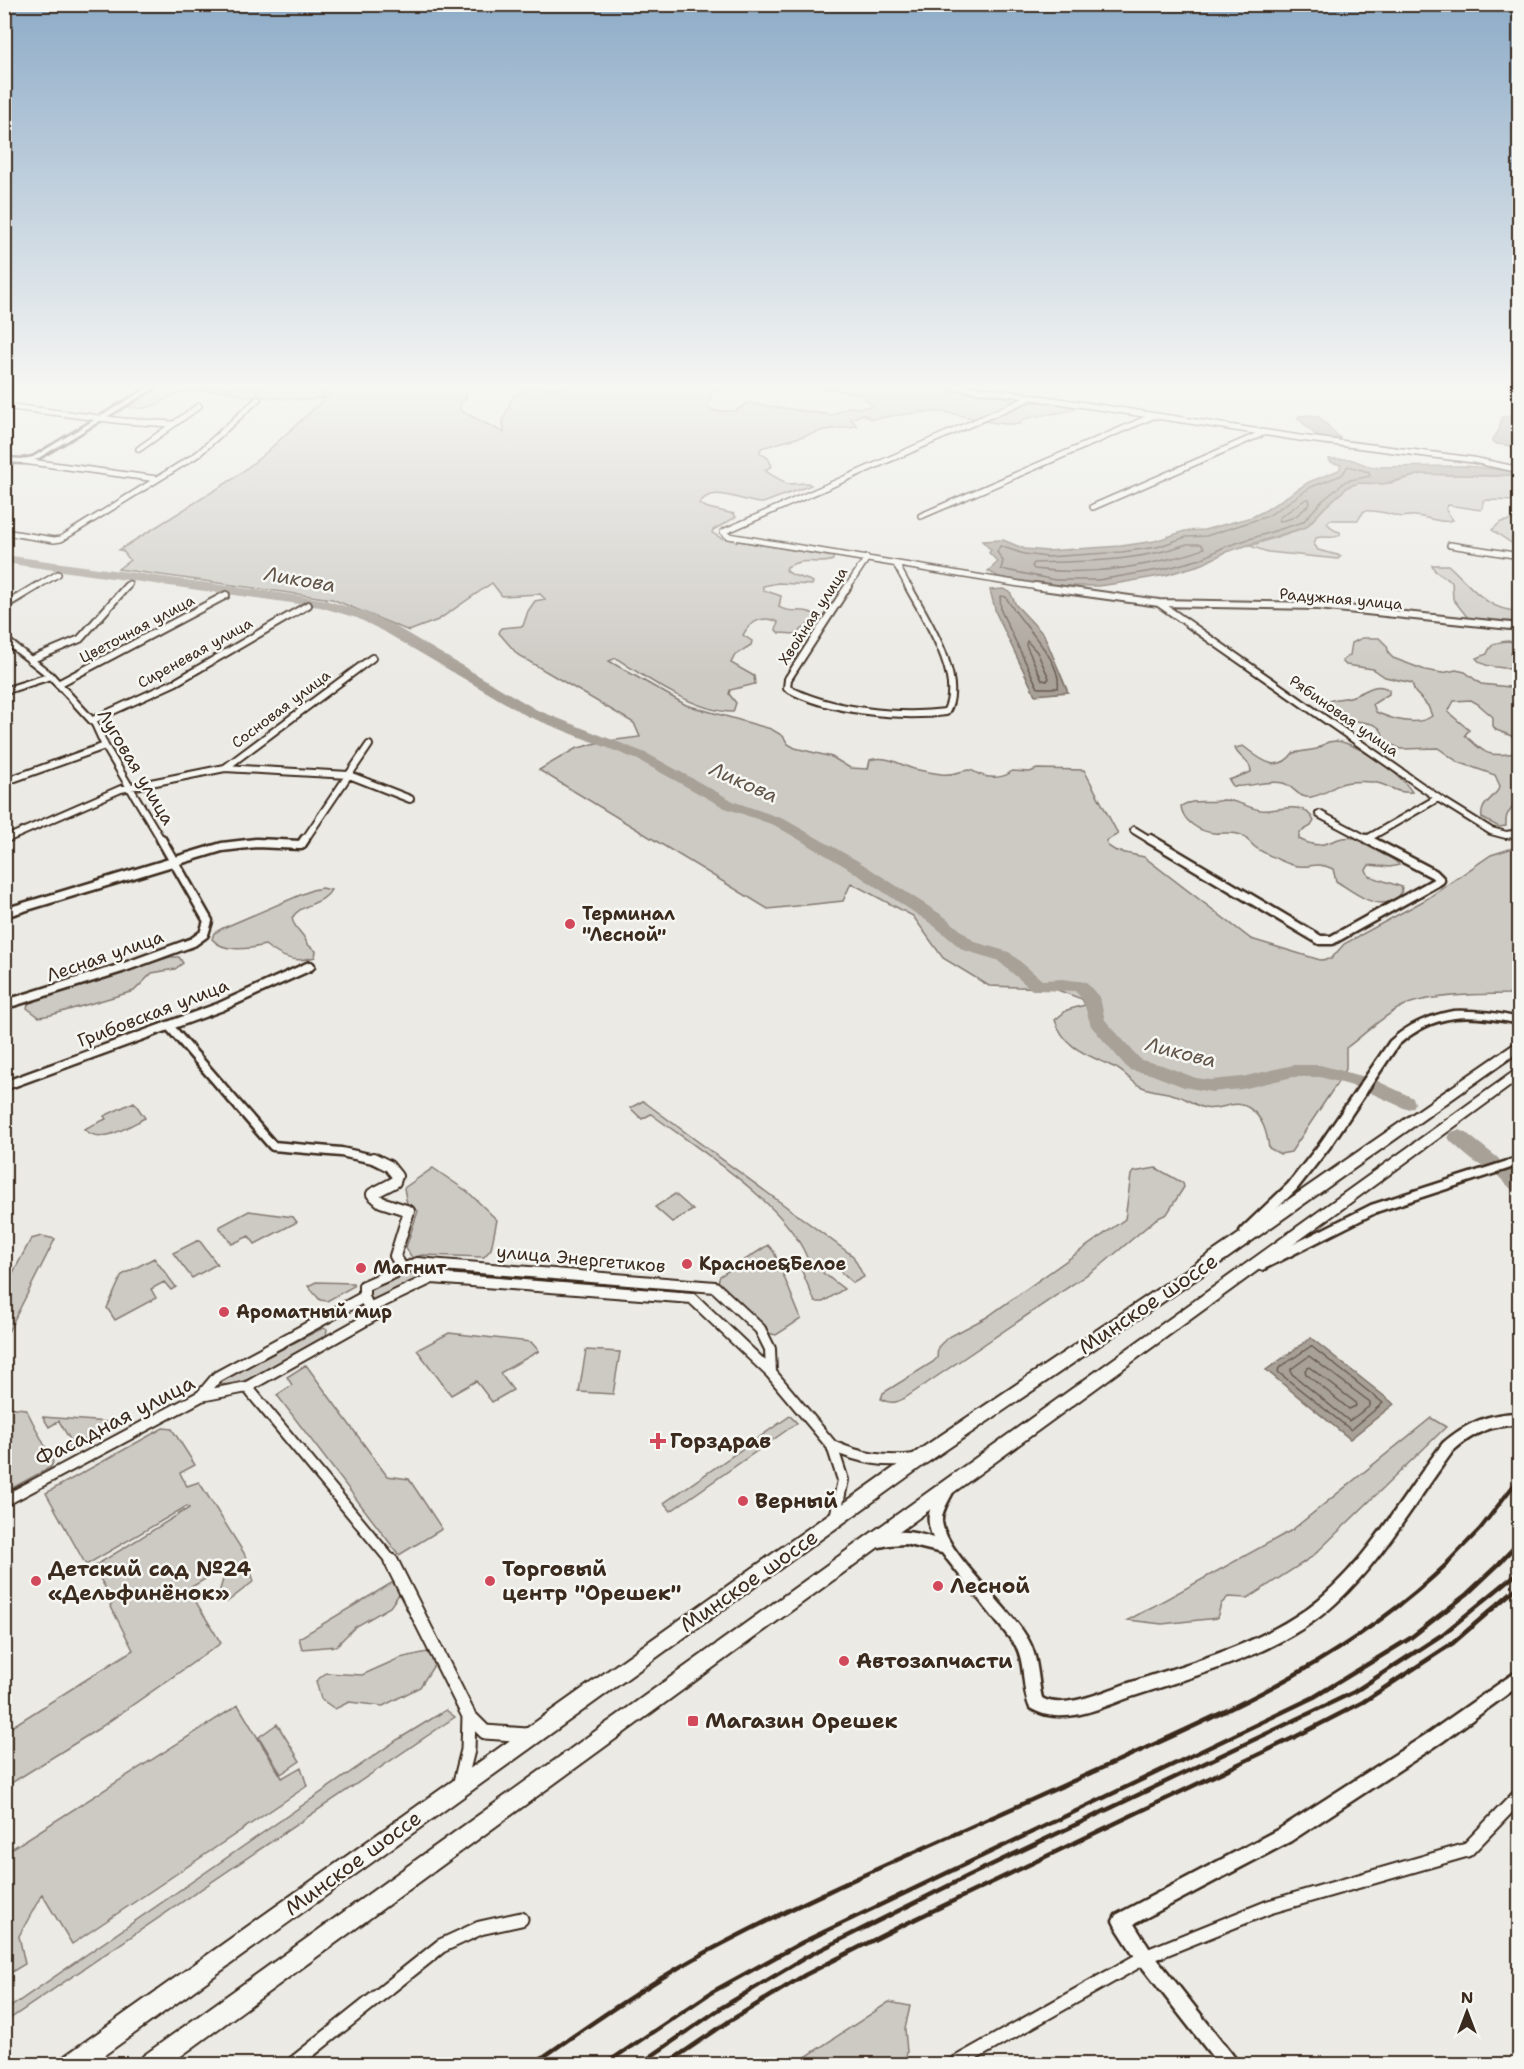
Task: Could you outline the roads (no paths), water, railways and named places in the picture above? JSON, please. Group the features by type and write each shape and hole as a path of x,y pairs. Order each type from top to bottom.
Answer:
{"highway":[{"name":"Минское шоссе","path":"73,2064 835,1519 1223,1253 1520,1044"},
{"name":"Минское шоссе","path":"151,2064 1520,1072"}],"street":[{"path":"4,532 59,540 150,484"},
{"name":"Радужная улица","path":"831,484 723,532 728,536 896,564 1159,603 1318,606 1520,627"},
{"path":"921,516 997,484"},
{"path":"1093,507 1147,484"},
{"path":"1450,545 1520,556"},
{"name":"Хвойная улица","path":"867,558 788,679 788,688 801,696 861,709 918,713 946,712 952,703 944,655 896,564"},
{"path":"4,606 58,574"},
{"path":"30,660 80,639 129,584"},
{"name":"Цветочная улица","path":"58,684 226,595"},
{"name":"Рябиновая улица","path":"1159,603 1438,798 1498,834 1520,833"},
{"name":"Сиреневая улица","path":"93,720 173,683 308,605"},
{"name":"Луговая улица","path":"4,639 51,676 93,720 105,746 175,860 208,921 204,934"},
{"name":"Сосновая улица","path":"225,768 372,658"},
{"path":"4,691 51,676"},
{"path":"4,913 175,860 238,844 301,845 369,745"},
{"path":"4,782 105,746"},
{"path":"4,840 131,786 225,768 348,775 410,799"},
{"path":"1366,839 1438,798"},
{"path":"1134,830 1320,940 1332,940 1440,880 1434,874 1319,814"},
{"name":"Лесная улица","path":"4,994 13,1002 122,968 193,942 204,934"},
{"name":"Грибовская улица","path":"4,1086 220,1007 310,966"},
{"path":"1223,1253 1292,1187 1325,1145 1360,1090 1400,1037 1427,1021 1452,1014 1472,1013 1520,1021"},
{"path":"169,1026 273,1146 350,1153 388,1163 394,1169 397,1176 395,1182 372,1194 382,1204 409,1210 395,1256 403,1269"},
{"path":"1243,1274 1375,1208 1474,1174 1520,1161"},
{"name":"улица Энергетиков","path":"364,1297 364,1286 417,1263 715,1287 760,1329 770,1349 771,1373"},
{"path":"532,1734 501,1735 485,1732 469,1716 395,1566 247,1387 333,1339 372,1312 432,1278 692,1298 771,1373 832,1446 843,1480 835,1519"},
{"path":"201,1396 217,1377 364,1297 372,1312"},
{"name":"Фасадная улица","path":"4,1501 201,1396 247,1387"},
{"path":"953,1482 940,1502 935,1518 945,1548 1021,1640 1031,1664 1035,1703 1044,1709 1065,1709 1089,1704 1227,1656 1282,1632 1311,1614 1368,1557 1418,1486 1448,1447 1464,1432 1487,1422 1520,1419"},
{"path":"832,1446 859,1458 875,1461 894,1462 922,1458"},
{"path":"861,1550 893,1537 904,1537 945,1548"},
{"path":"1229,2064 1145,1957 1122,1921 1285,1835 1436,1737 1520,1676"},
{"path":"459,1787 469,1755 471,1737 469,1716"},
{"path":"955,2064 1145,1957 1269,1907 1467,1850 1520,1795"},
{"path":"293,2064 441,1946 464,1933 494,1921 520,1919"}],"water":[{"path":"1307,484 1357,484 1349,486 1306,527 1226,552 1203,564 1166,575 1120,583 1098,586 1055,586 999,577 988,571 998,562 982,541 1003,540 1025,549 1047,551 1121,546 1155,541 1185,531 1204,530 1252,517"},
{"path":"1003,589 1010,592 1016,605 1044,635 1068,692 1035,695 996,613 990,590"},
{"path":"1311,1338 1394,1404 1350,1439 1266,1370"}],"waterway":[{"name":"Ликова","path":"4,559 322,603 361,615 388,628 532,713 643,757 730,805 779,822 852,864 939,921 969,946 1003,956 1038,986 1062,984 1080,986 1091,998 1097,1022 1136,1066 1153,1068 1204,1086 1242,1083 1293,1071 1320,1071 1367,1083 1406,1103"},
{"name":"Ликова","path":"1458,1137 1491,1163"},
{"name":"Ликова","path":"1507,1175 1520,1186"}],"railway":[{"path":"1448,1562 1480,1529 1520,1477"},
{"path":"1500,1562 1520,1541"},
{"path":"533,2064 651,1984 782,1913 1164,1740 1265,1691 1314,1664 1361,1633 1407,1599 1450,1561"},
{"path":"605,2064 712,1992 803,1942 1314,1697 1409,1639 1467,1594 1502,1561"},
{"path":"640,2064 721,2008 808,1956 968,1876 1354,1692 1443,1634 1520,1571"},
{"path":"666,2064 728,2022 805,1975 899,1927 1295,1737 1363,1702 1453,1643 1520,1585"}],"place":[{"name":"Терминал \"Лесной\"","path":"570,924"},
{"name":"Красное&Белое","path":"687,1264"},
{"name":"Магнит","path":"361,1268"},
{"name":"Ароматный мир","path":"224,1312"},
{"name":"Горздрав","path":"658,1441"},
{"name":"Верный","path":"743,1501"},
{"name":"Детский сад №24 «Дельфинёнок»","path":"36,1581"},
{"name":"Торговый центр \"Орешек\"","path":"490,1581"},
{"name":"Лесной","path":"938,1586"},
{"name":"Автозапчасти","path":"844,1661"},
{"name":"Магазин Орешек","path":"693,1721"}]}
